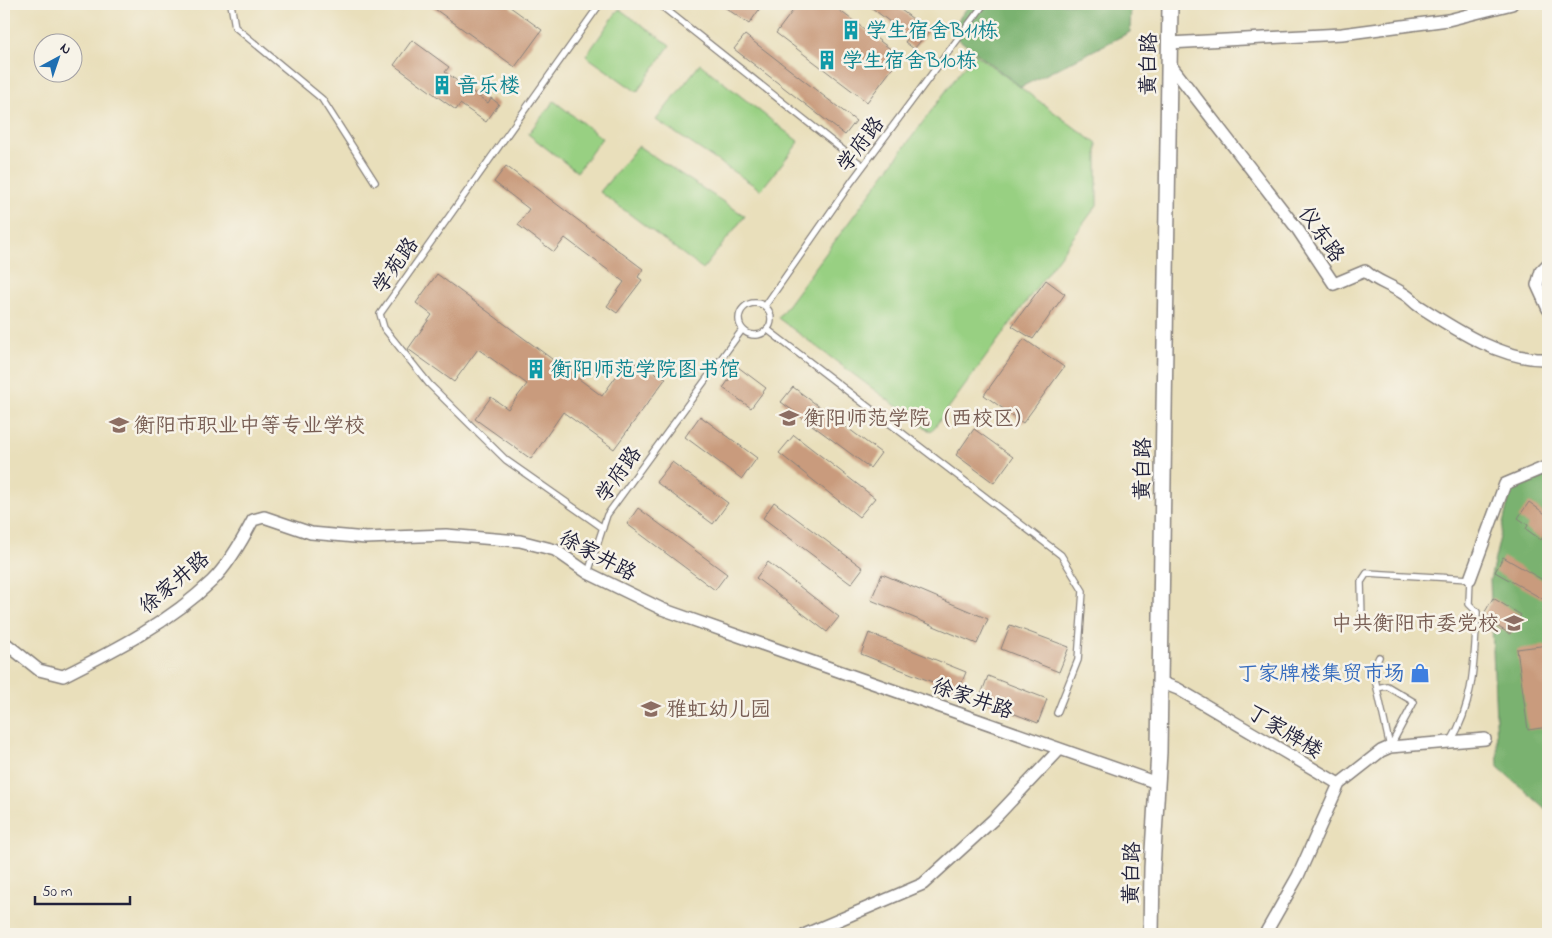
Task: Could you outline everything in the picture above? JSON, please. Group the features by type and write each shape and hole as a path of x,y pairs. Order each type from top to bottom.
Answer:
{"main road":[{"name":"黄白路","path":"1151,934 1160,682 1170,4"}],"street":[{"path":"1170,43 1342,34 1448,20 1512,4"},
{"name":"仪东路","path":"1169,63 1298,230 1334,284 1365,271 1376,280 1404,294 1418,305 1488,346 1533,360 1548,359"},
{"path":"1548,264 1541,271 1537,284 1548,309"},
{"path":"1470,579 1505,484 1548,466"},
{"name":"徐家井路","path":"4,642 39,670 63,676 159,623 212,580 241,542 254,520 264,517 311,533 366,538 446,535 520,541 556,550 588,573 662,609 1157,783"},
{"name":"丁家牌楼","path":"1160,682 1178,689 1339,784"},
{"path":"1265,934 1298,876 1339,784 1381,751 1390,747 1485,739"},
{"path":"806,934 923,884 993,820 1060,749"}],"lane":[{"path":"231,4 234,28 322,99 375,182"},
{"name":"学苑路","path":"600,4 380,314 384,328 429,384 506,460 603,528"},
{"path":"659,4 863,166"},
{"name":"学府路","path":"764,306 863,166 984,4"},
{"path":"752,303 764,306 772,320 768,330 755,336 742,330 739,323 742,309 752,303"},
{"name":"学府路","path":"588,573 607,516 742,330"},
{"path":"768,330 1061,554 1082,591 1078,660 1057,713"},
{"path":"1362,620 1361,582 1367,573 1470,579 1469,604 1477,612 1471,692 1462,723 1451,742"},
{"path":"1379,656 1373,670 1390,747"},
{"path":"1377,688 1387,686 1414,702 1390,747"}],"green space":[{"path":"970,4 1131,4 1130,32 1021,87 949,32"},
{"path":"619,9 670,45 637,92 586,56"},
{"path":"974,53 1097,144 1097,205 931,432 778,318"},
{"path":"700,64 799,142 761,190 656,120"},
{"path":"554,101 602,138 577,172 528,134"},
{"path":"638,146 745,216 703,269 600,192"},
{"name":"中共衡阳市委党校","path":"1548,470 1548,811 1498,767 1490,580 1512,485"}],"building":[{"path":"428,4 506,4 542,30 515,67"},
{"path":"720,4 763,4 749,24"},
{"path":"798,4 831,4 901,57 867,102 776,33"},
{"path":"867,4 893,4 929,31 914,49 905,42 909,37"},
{"path":"745,35 856,121 845,135 734,49"},
{"name":"音乐楼","path":"412,40 449,67 445,72 488,103 491,98 499,104 486,122 460,104 456,110 394,65"},
{"path":"506,166 643,269 638,277 642,280 617,313 607,306 624,282 565,238 554,252 518,225 529,209 494,182"},
{"name":"衡阳师范学院图书馆","path":"437,274 602,396 628,360 666,378 614,449 563,412 531,459 475,419 491,397 508,409 527,384 478,349 454,382 408,349 432,315 416,303"},
{"path":"1046,280 1065,294 1033,339 1012,326"},
{"path":"1024,339 1064,367 1023,423 984,395"},
{"path":"738,367 766,388 751,408 723,388"},
{"path":"793,387 881,453 870,468 781,402"},
{"path":"700,416 757,458 742,479 685,437"},
{"path":"974,429 1013,457 994,483 956,455"},
{"path":"794,435 875,498 859,517 779,453"},
{"path":"672,462 728,503 713,524 656,482"},
{"path":"774,502 863,568 851,584 763,518"},
{"path":"1529,502 1548,516 1548,541 1543,537 1541,540 1526,529 1528,525 1518,518"},
{"path":"638,508 727,574 715,590 627,524"},
{"path":"1503,557 1548,583 1548,602 1495,572"},
{"path":"768,562 839,617 827,632 756,578"},
{"path":"882,574 988,619 977,644 871,600"},
{"path":"1493,598 1521,615 1510,634 1482,617"},
{"path":"1010,625 1069,647 1059,672 1001,649"},
{"path":"869,633 966,672 958,692 861,654"},
{"path":"1548,645 1548,727 1528,730 1517,649"},
{"path":"988,676 1047,699 1038,723 979,700"}],"place":[{"name":"学生宿舍B11栋","path":"851,30"},
{"name":"学生宿舍B10栋","path":"827,60"},
{"name":"音乐楼","path":"442,85"},
{"name":"衡阳师范学院图书馆","path":"536,369"},
{"name":"衡阳师范学院（西校区）","path":"789,418"},
{"name":"衡阳市职业中等专业学校","path":"119,425"},
{"name":"中共衡阳市委党校","path":"1514,623"},
{"name":"丁家牌楼集贸市场","path":"1420,673"},
{"name":"雅虹幼儿园","path":"651,709"}]}
